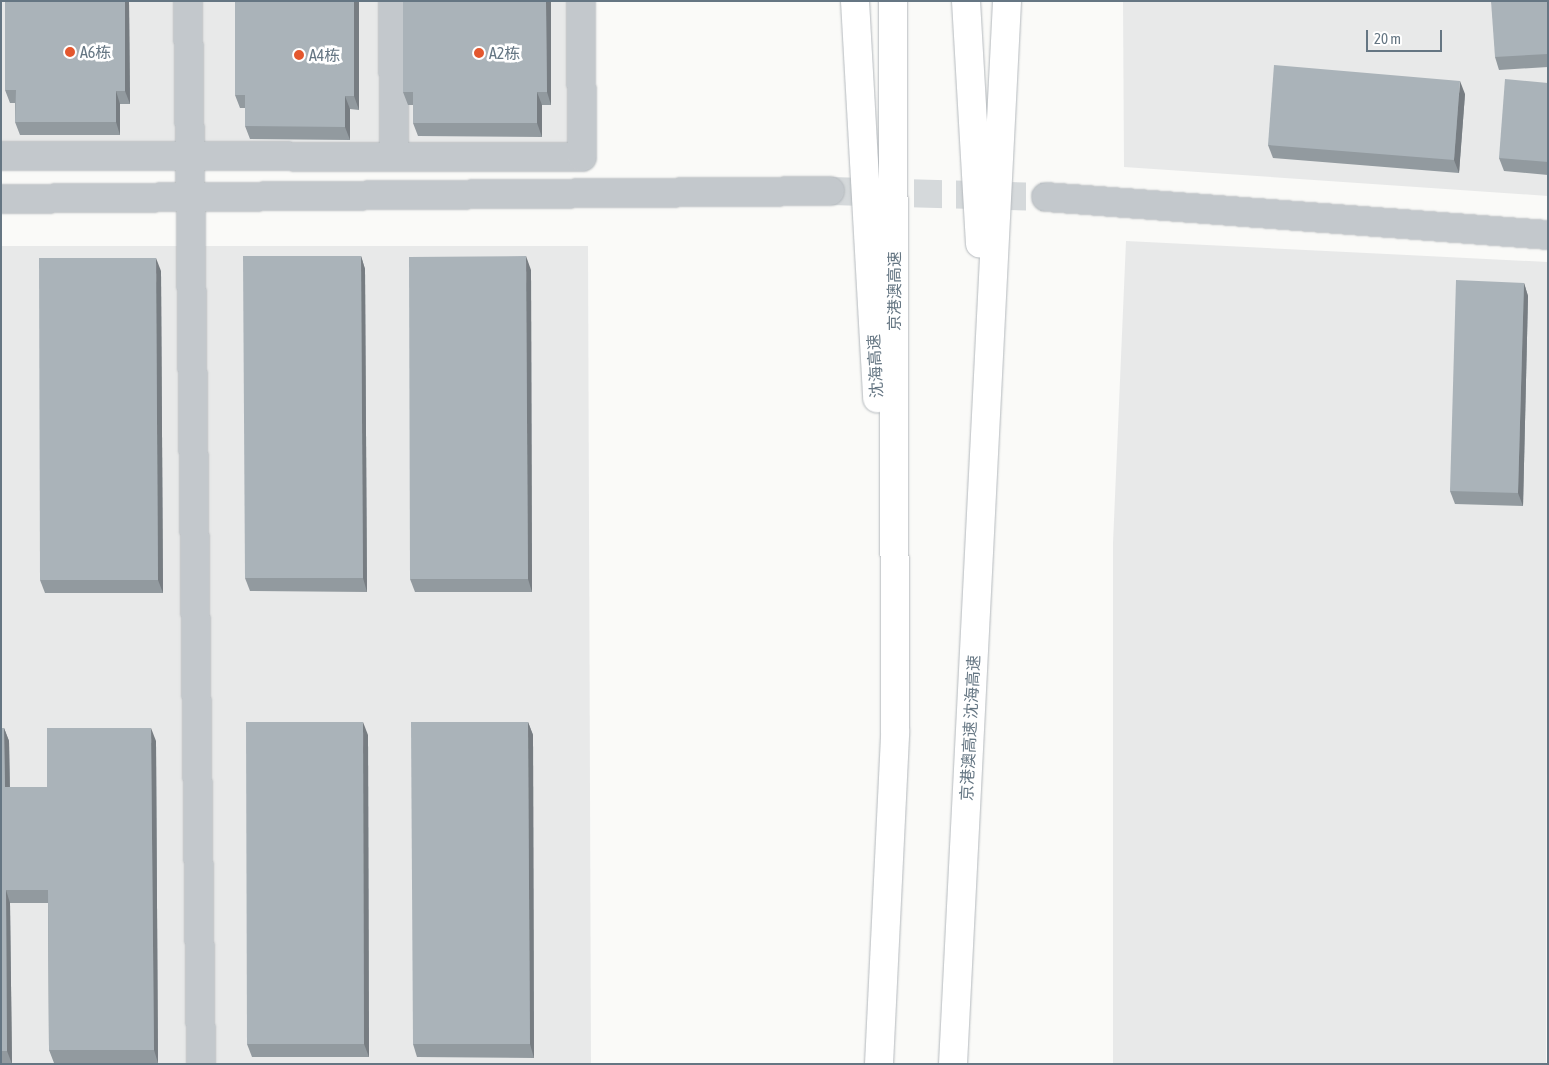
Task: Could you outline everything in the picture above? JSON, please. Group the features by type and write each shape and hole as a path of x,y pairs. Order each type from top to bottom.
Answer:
{"highway":[{"name":"沈海高速","path":"855,1 895,732"},
{"name":"京港澳高速","path":"893,1 895,732"},
{"path":"966,1 988,393"},
{"path":"988,393 1007,1"},
{"name":"京港澳高速 沈海高速","path":"953,1064 988,393"},
{"path":"878,1064 895,732"}],"street":[{"path":"188,1 201,1064"},
{"path":"393,1 394,157"},
{"path":"1,156 582,157 581,1"},
{"path":"1,199 830,191"},
{"path":"1046,197 1548,235"}],"shaded area":[{"path":"1,1 586,1 587,166 1,166"},
{"path":"1123,1 1548,1 1548,196 1124,167"},
{"path":"1126,241 1548,262 1546,1064 1113,1064 1113,543"},
{"path":"1,246 588,246 591,1064 1,1064"}],"building":[{"name":"A6栋","path":"5,1 125,1 125,91 116,91 116,122 15,122 16,90 5,90"},
{"name":"A4栋","path":"235,1 354,1 354,96 345,96 345,127 245,126 245,95 235,95"},
{"name":"A2栋","path":"403,1 546,1 547,92 537,92 537,123 413,123 413,92 403,92"},
{"path":"1491,1 1548,1 1548,54 1495,57"},
{"path":"1274,65 1460,81 1454,160 1268,145"},
{"path":"1505,79 1548,83 1548,162 1499,158"},
{"path":"243,256 361,256 363,578 245,578"},
{"path":"526,256 528,579 410,579 409,257"},
{"path":"39,258 156,258 158,580 40,580"},
{"path":"1456,280 1524,283 1518,493 1450,491"},
{"path":"246,722 363,722 364,1044 247,1044"},
{"path":"411,722 528,722 530,1044 413,1044"},
{"path":"1,728 4,728 5,787 47,787 47,728 151,728 154,1050 49,1050 48,890 6,890 7,1051 1,1051"}],"tunnel":[{"path":"830,191 1046,197"}],"place":[{"name":"A6栋","path":"70,52"},
{"name":"A2栋","path":"479,53"},
{"name":"A4栋","path":"299,55"}]}
